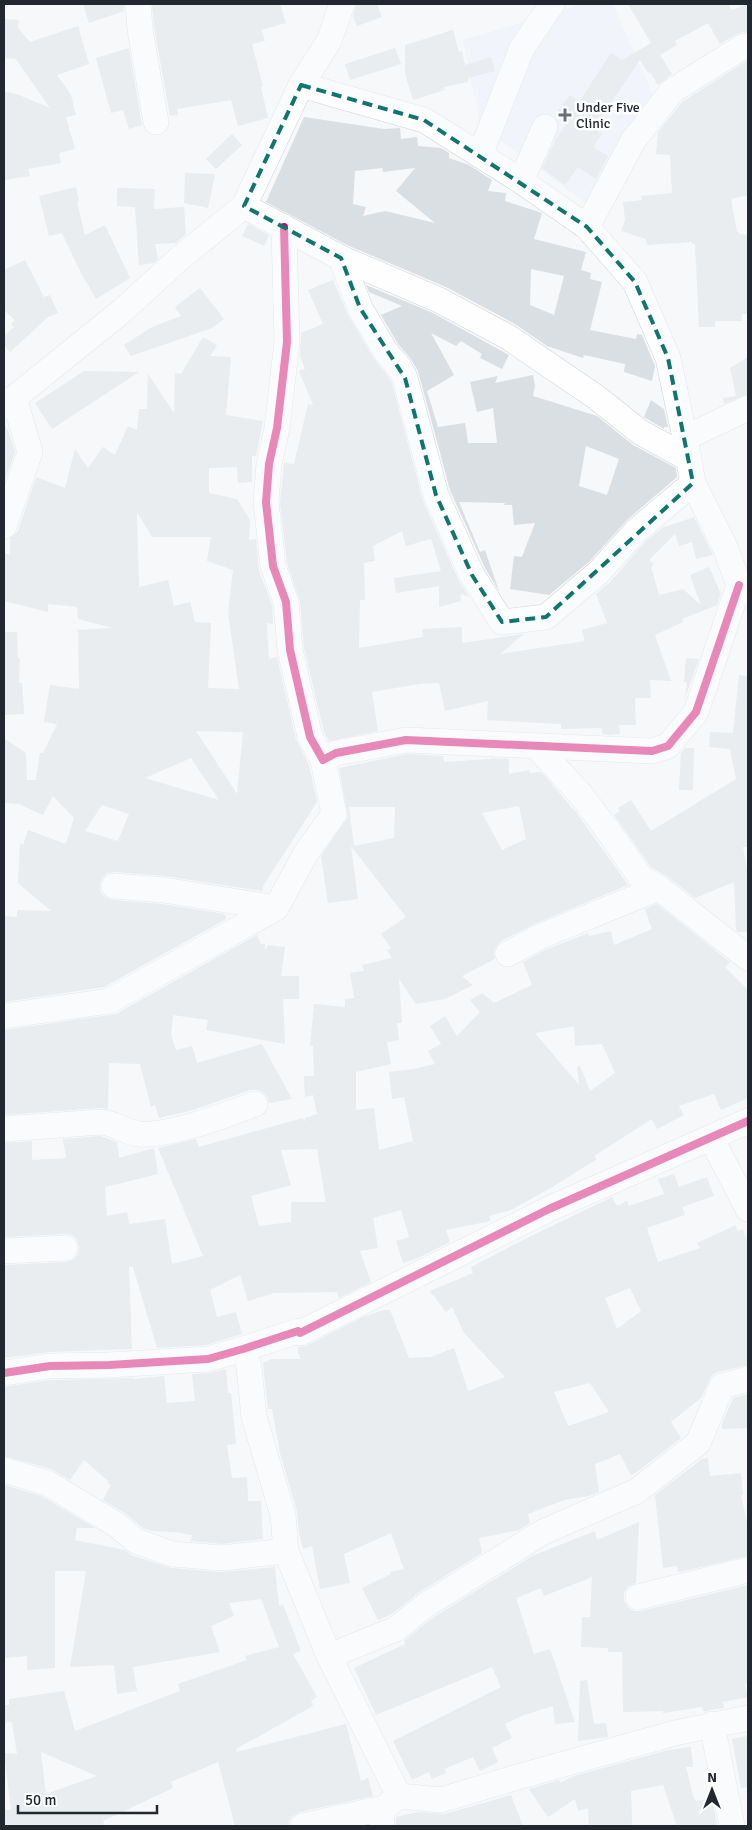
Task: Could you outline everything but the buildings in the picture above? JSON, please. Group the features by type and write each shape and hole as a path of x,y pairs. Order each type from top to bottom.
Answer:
{"street":[{"path":"138,4 140,28 156,122"},
{"path":"4,526 30,452 9,402 122,311 180,258 244,206 301,85 329,42 342,4"},
{"path":"480,155 522,48 552,4"},
{"path":"587,227 633,141 672,91 744,46"},
{"path":"301,85 424,120 521,181 587,227 635,282 668,358 693,484 726,547 744,589 696,712 668,746 652,751 406,740 336,753 323,760"},
{"path":"521,181 545,127"},
{"path":"244,206 341,258 439,300 508,338 596,397 640,432 687,448"},
{"path":"4,1016 109,1001 276,908 306,853 334,814 323,760 310,737 290,650 286,602 273,566 266,502 269,464 277,428 287,342 284,227"},
{"path":"341,258 360,308 386,352 399,367 405,378 436,495 472,575 502,622 546,618 598,572 636,531 693,484"},
{"path":"687,448 748,408"},
{"path":"536,746 581,794 641,878 658,888 748,958"},
{"path":"114,886 164,890 276,908"},
{"path":"508,954 540,936 658,888"},
{"path":"4,1129 102,1122 135,1133 155,1134 234,1112 255,1104"},
{"path":"4,1373 50,1366 109,1365 208,1358 298,1331 300,1333 549,1209 748,1122"},
{"path":"712,1138 748,1209"},
{"path":"4,1251 65,1248"},
{"path":"243,1349 249,1368 254,1417 283,1515 286,1551 329,1656 388,1810"},
{"path":"329,1656 396,1629 426,1605 544,1532 637,1491 698,1443 722,1386 748,1380"},
{"path":"4,1470 47,1483 117,1524 136,1541 172,1554 222,1558 286,1551"},
{"path":"638,1597 748,1570"},
{"path":"303,1826 441,1800 521,1776 712,1724 748,1718"},
{"path":"712,1724 732,1826"}],"highlighted area":[{"path":"301,85 424,120 587,227 635,282 668,358 693,483 546,617 502,622 472,575 436,495 405,378 360,308 341,258 244,206"}],"shaded area":[{"name":"Under Five Clinic","path":"582,4 613,4 658,106 599,213 480,125 463,40"}],"cycle path":[{"path":"284,227 287,342 277,428 269,464 266,502 273,566 286,602 290,650 310,737 323,760 336,753 406,740 652,751 668,746 696,712 739,585"},
{"path":"4,1373 50,1366 109,1365 208,1359 298,1331 300,1333 549,1209 748,1121"}],"place":[{"name":"Under Five Clinic","path":"565,115"}]}
